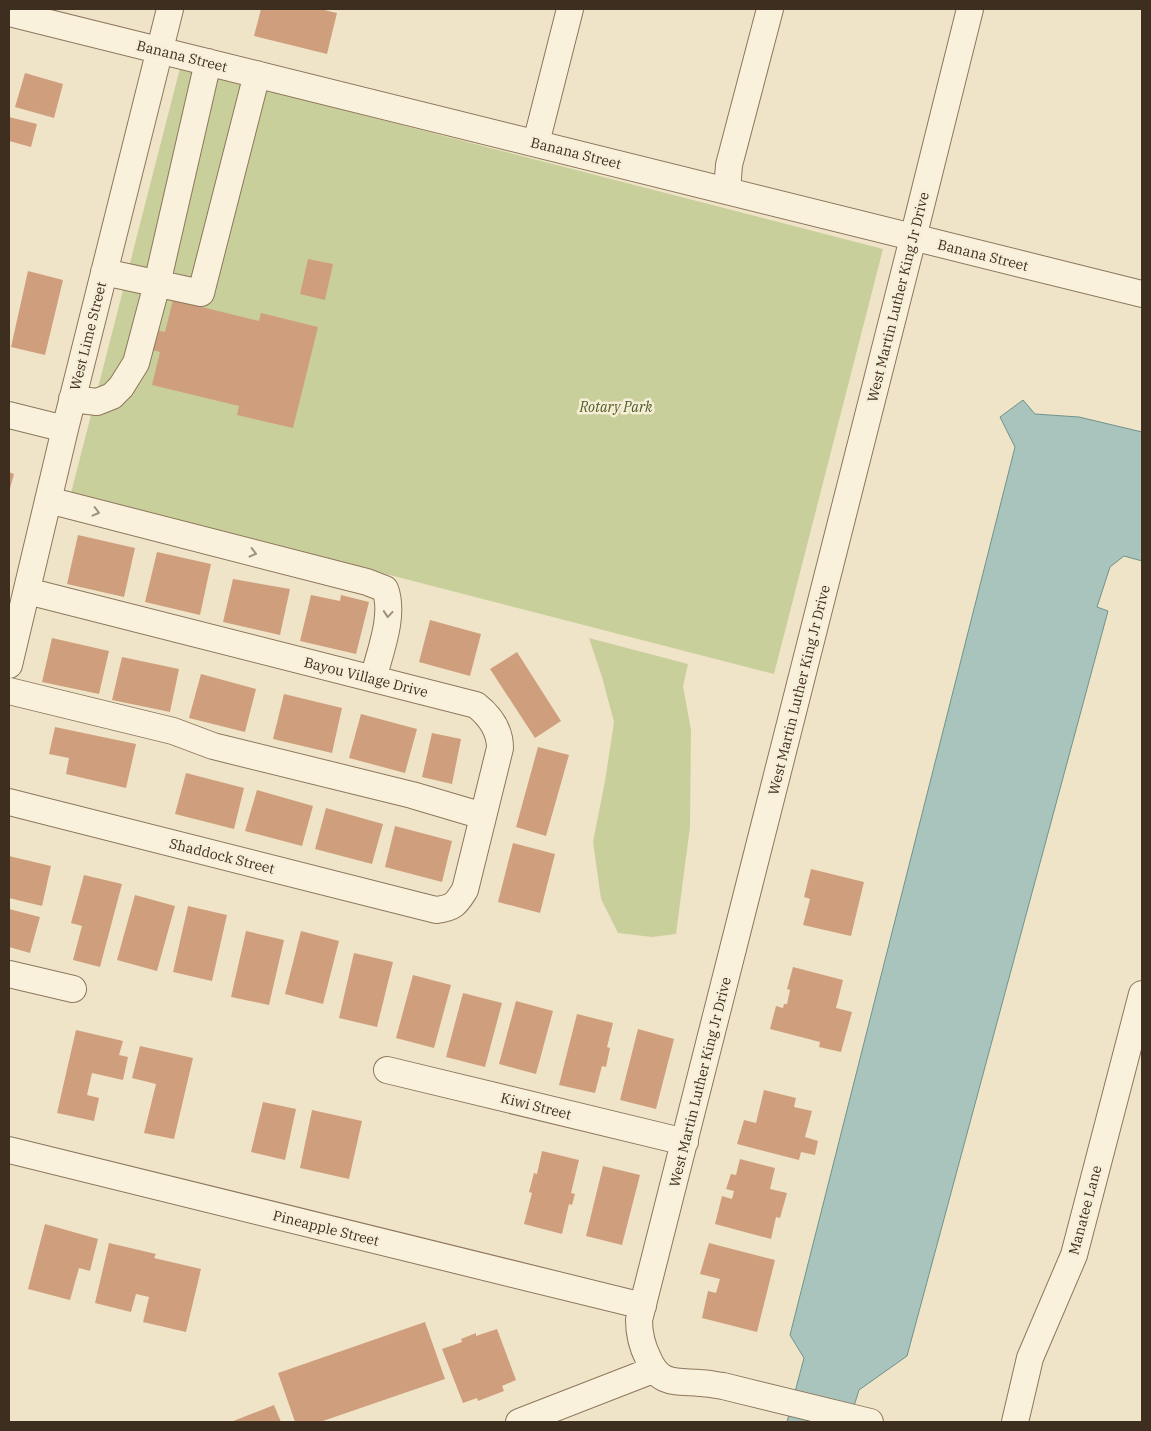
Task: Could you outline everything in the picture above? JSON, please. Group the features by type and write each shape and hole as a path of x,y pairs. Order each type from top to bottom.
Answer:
{"street":[{"name":"West Lime Street","path":"9,664 72,399 170,9"},
{"path":"536,143 570,9"},
{"path":"727,191 729,165 770,9"},
{"name":"West Martin Luther King Jr Drive","path":"653,1370 643,1348 639,1331 639,1320 914,238 970,9"},
{"name":"Banana Street","path":"9,13 1142,294"},
{"path":"72,399 97,402 112,396 121,387 136,363 157,284 208,62"},
{"path":"104,272 202,293 256,74"},
{"path":"9,415 65,429"},
{"path":"48,500 367,582 385,589 388,599 388,617 372,679"},
{"name":"Bayou Village Drive","path":"27,591 476,705 493,721 500,740 500,748 465,890 458,901 448,908 436,910"},
{"path":"9,691 173,731 213,746 412,796 483,816"},
{"name":"Shaddock Street","path":"9,802 436,910"},
{"path":"9,974 73,989"},
{"name":"Manatee Lane","path":"1014,1422 1030,1358 1074,1255 1142,994"},
{"name":"Kiwi Street","path":"387,1070 685,1142"},
{"name":"Pineapple Street","path":"9,1150 643,1306"},
{"path":"519,1422 653,1370 659,1376 682,1383 723,1386 863,1421"}],"green space":[{"name":"Rotary Park","path":"180,68 883,249 774,674 71,493"},
{"path":"589,638 688,664 683,686 691,730 690,827 676,934 652,937 618,933 601,899 593,842 614,722"}],"water":[{"path":"1023,400 1035,414 1079,417 1142,432 1142,561 1124,556 1110,567 1097,607 1108,611 907,1356 859,1390 849,1422 787,1422 804,1358 790,1335 1015,447 1000,417"}],"building":[{"path":"261,9 320,9 337,13 327,54 254,36"},
{"path":"25,73 63,84 54,118 15,107"},
{"path":"9,117 37,124 31,147 9,141"},
{"path":"308,259 333,264 325,300 300,294"},
{"path":"28,271 63,280 45,355 11,347"},
{"path":"173,300 259,321 261,313 318,327 293,428 237,415 239,406 152,385 160,352 151,350 156,330 165,332"},
{"path":"9,472 14,474 9,492"},
{"path":"78,535 135,548 124,597 67,584"},
{"path":"157,552 211,564 200,615 145,602"},
{"path":"233,579 290,589 280,635 223,622"},
{"path":"311,595 340,601 341,595 369,602 356,654 300,641"},
{"path":"430,620 481,634 470,676 419,662"},
{"path":"52,638 109,651 99,694 42,682"},
{"path":"517,652 561,721 535,738 490,669"},
{"path":"122,657 179,669 170,712 112,700"},
{"path":"201,674 256,689 245,732 189,718"},
{"path":"284,694 342,708 332,753 273,739"},
{"path":"361,714 417,729 405,773 349,758"},
{"path":"55,727 136,744 126,788 66,774 69,758 49,754"},
{"path":"432,733 461,739 452,784 422,777"},
{"path":"538,747 569,755 546,836 516,827"},
{"path":"186,773 244,788 234,829 175,814"},
{"path":"257,790 313,806 302,846 245,831"},
{"path":"326,808 383,824 372,864 315,849"},
{"path":"395,826 452,841 442,882 385,867"},
{"path":"513,843 555,854 540,913 498,902"},
{"path":"9,856 51,866 42,906 9,898"},
{"path":"811,869 864,882 851,936 803,925 810,899 804,897"},
{"path":"84,875 122,884 100,967 73,960 82,926 71,923"},
{"path":"135,895 175,906 157,971 117,960"},
{"path":"188,906 227,915 212,981 173,972"},
{"path":"9,909 40,917 30,953 9,947"},
{"path":"246,931 284,940 269,1005 231,997"},
{"path":"301,931 339,941 323,1004 285,994"},
{"path":"354,953 393,962 377,1027 339,1018"},
{"path":"793,967 843,980 836,1008 852,1012 841,1052 819,1047 820,1042 770,1029 776,1006 783,1008 784,1004 787,1004 790,990 787,989"},
{"path":"413,975 451,985 434,1048 396,1038"},
{"path":"463,993 502,1003 485,1067 446,1057"},
{"path":"516,1001 553,1011 536,1074 499,1064"},
{"path":"577,1014 613,1023 607,1047 610,1048 606,1067 602,1066 595,1093 559,1085"},
{"path":"638,1029 674,1039 656,1109 620,1100"},
{"path":"76,1030 123,1041 119,1055 128,1057 123,1080 92,1073 87,1095 99,1098 94,1121 57,1113"},
{"path":"140,1046 193,1058 174,1139 144,1133 156,1084 132,1078"},
{"path":"764,1090 796,1098 794,1107 812,1111 805,1137 818,1141 815,1155 801,1152 799,1160 737,1144 744,1120 756,1123"},
{"path":"263,1102 296,1109 285,1160 251,1152"},
{"path":"312,1110 362,1121 349,1179 300,1168"},
{"path":"542,1151 579,1160 571,1193 575,1194 572,1205 569,1204 562,1234 524,1224 532,1193 529,1192 534,1173 537,1174"},
{"path":"740,1159 775,1168 770,1189 787,1193 780,1218 776,1217 771,1239 715,1224 722,1196 732,1199 734,1191 726,1189 731,1174 736,1175"},
{"path":"603,1166 640,1175 622,1245 586,1236"},
{"path":"45,1224 98,1239 90,1271 79,1268 70,1300 28,1289"},
{"path":"109,1243 156,1254 154,1258 201,1269 186,1332 143,1322 149,1297 136,1294 131,1312 95,1303"},
{"path":"709,1243 775,1260 757,1332 702,1318 708,1291 716,1293 720,1279 700,1274"},
{"path":"425,1322 445,1379 320,1422 295,1422 278,1373"},
{"path":"497,1329 516,1380 502,1386 504,1391 478,1401 477,1398 463,1403 442,1349 462,1342 461,1339 476,1333 476,1336"},
{"path":"274,1405 281,1422 231,1422"}]}
